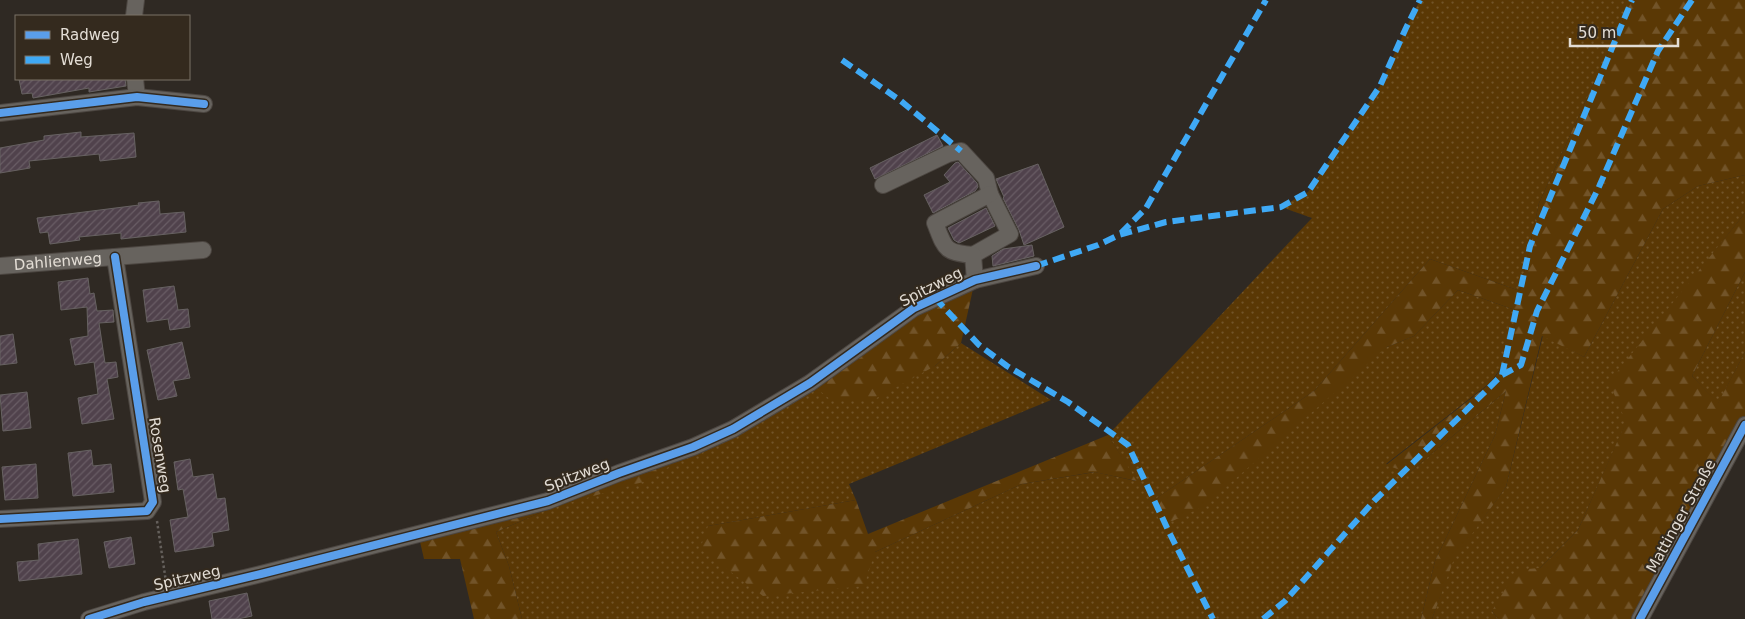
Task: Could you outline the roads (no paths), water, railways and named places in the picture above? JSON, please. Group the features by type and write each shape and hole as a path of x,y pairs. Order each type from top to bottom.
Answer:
{"street":[{"path":"134,15 136,0"},
{"path":"135,80 137,97"},
{"path":"0,113 137,97 204,104"},
{"path":"883,186 948,154 961,151 986,178 990,194 1010,234 973,255 956,254 944,246 935,223 990,194"},
{"name":"Dahlienweg","path":"0,266 203,250"},
{"path":"973,255 976,280"},
{"name":"Rosenweg","path":"0,519 147,511 153,502 116,256"},
{"name":"Spitzweg","path":"89,619 168,596 548,501 693,447 733,429 810,383 914,308 976,280 1036,266"},
{"name":"Mattinger Straße","path":"1640,619 1745,425"}]}
